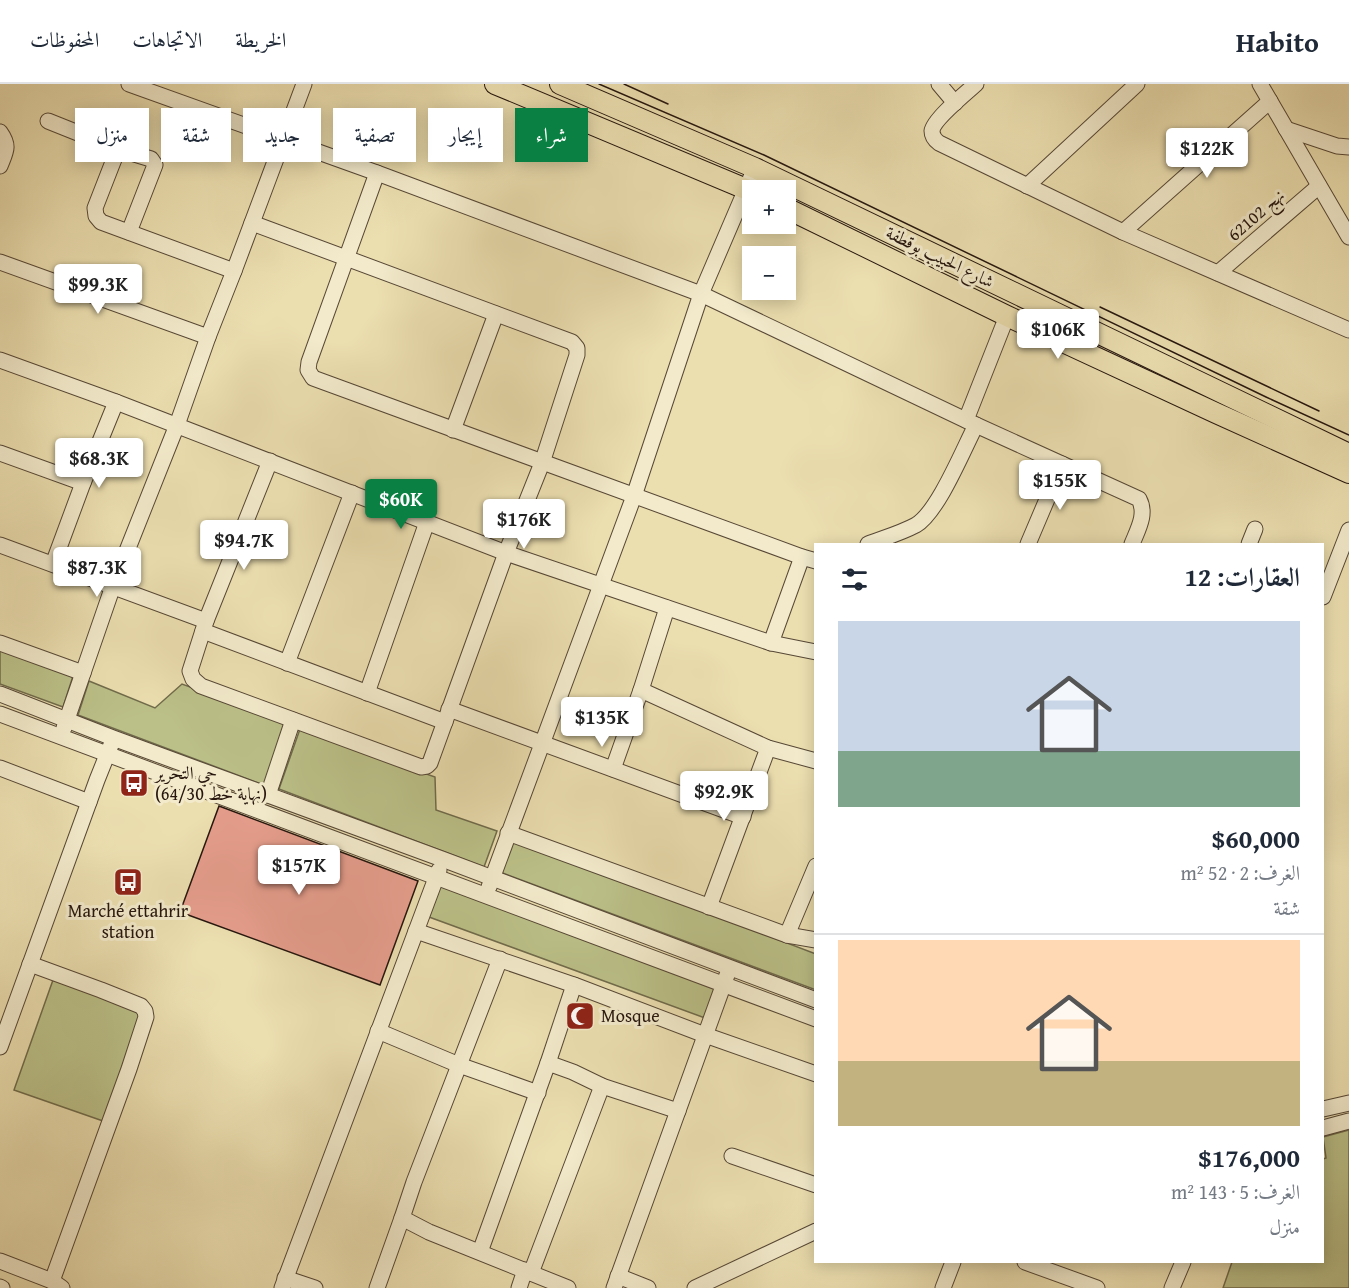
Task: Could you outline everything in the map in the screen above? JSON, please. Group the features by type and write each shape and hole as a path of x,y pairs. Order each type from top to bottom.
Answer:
{"main road":[{"path":"495,84 742,187"},
{"name":"شارع الحبيب بوقطفة","path":"560,84 755,168 1349,454"},
{"name":"شارع الحبيب بوقطفة","path":"796,213 1007,316 1349,473"}],"street":[{"path":"129,84 243,125"},
{"path":"295,108 304,84"},
{"path":"939,84 955,103"},
{"path":"976,84 934,126 933,138 939,143 1123,232 1349,330"},
{"path":"1026,186 1137,84"},
{"path":"1260,84 1349,237"},
{"path":"1123,232 1269,101"},
{"path":"48,121 75,132"},
{"path":"1286,129 1337,146 1349,147"},
{"path":"0,132 6,140 7,149 0,166"},
{"path":"321,153 701,294 971,423 1139,499 1143,506 1143,515 1132,543"},
{"path":"129,232 155,165 149,158"},
{"path":"113,162 95,208 96,216 101,222 234,271"},
{"path":"61,736 113,586 177,425 275,162"},
{"path":"752,180 755,168"},
{"path":"377,173 309,362 308,370 312,378 809,559 771,643"},
{"name":"نهج 62102","path":"1218,273 1319,186"},
{"path":"486,895 634,496 701,294 742,207"},
{"path":"252,223 572,342 577,348 577,355 542,463 506,552 427,766 421,766 201,686 193,679 190,671 204,626 270,461"},
{"path":"0,262 208,337"},
{"path":"453,430 496,314"},
{"path":"870,543 917,524 937,502 971,423 1007,316"},
{"path":"0,360 177,425 506,552 771,643 814,652"},
{"path":"53,564 116,402"},
{"path":"0,453 83,483"},
{"path":"1028,543 1062,464"},
{"path":"287,663 352,493"},
{"path":"367,693 427,522"},
{"path":"1248,543 1255,529"},
{"path":"1324,594 1349,530"},
{"path":"0,545 113,586 287,663 367,693 542,743 743,817"},
{"path":"613,770 668,608"},
{"path":"0,643 83,673"},
{"path":"641,690 768,748 814,759"},
{"path":"0,694 814,999"},
{"path":"0,714 814,1018"},
{"path":"268,795 293,720"},
{"path":"0,1047 113,738"},
{"path":"709,907 768,748"},
{"path":"0,768 89,802"},
{"path":"508,833 787,935 814,940"},
{"path":"315,1288 284,1283 442,859"},
{"path":"787,935 814,871"},
{"path":"416,931 574,985 814,1073"},
{"path":"377,1288 414,1182 500,959"},
{"path":"0,1261 57,1284 146,1017 141,1006 30,964"},
{"path":"648,1288 616,1282 730,967"},
{"path":"480,1252 538,1093 574,985"},
{"path":"378,1031 459,1065 538,1093"},
{"path":"548,1063 602,1086 678,1111"},
{"path":"519,1288 528,1272 602,1086"},
{"path":"1324,1109 1349,1103"},
{"path":"1324,1128 1349,1121"},
{"path":"732,1156 814,1184"},
{"path":"402,1218 429,1232 568,1288"},
{"path":"695,1288 814,1232"},
{"path":"943,1288 953,1263"},
{"path":"1028,1263 1097,1288"},
{"path":"1172,1288 1183,1263"}],"green space":[{"path":"0,648 73,676 63,707 0,684"},
{"path":"89,681 155,708 182,684 287,722 264,785 78,715"},
{"path":"300,729 435,777 436,810 497,831 484,867 279,789"},
{"path":"510,838 814,953 814,989 500,872"},
{"path":"440,886 717,987 705,1018 429,917"},
{"path":"53,980 142,1011 103,1121 14,1090"},
{"path":"1349,1130 1349,1288 1223,1288 1232,1263 1324,1263 1324,1159 1326,1158 1324,1137"}],"building":[{"path":"219,806 418,881 380,985 180,912"}],"tram line":[{"path":"599,84 764,155 1349,435"},
{"path":"624,84 668,104"},
{"path":"1100,307 1319,411"}],"place":[{"name":"حي التحرير (نهاية خط 64/30)","path":"134,783"},
{"name":"Marché ettahrir station","path":"128,882"},
{"name":"Mosque","path":"580,1016"}]}
